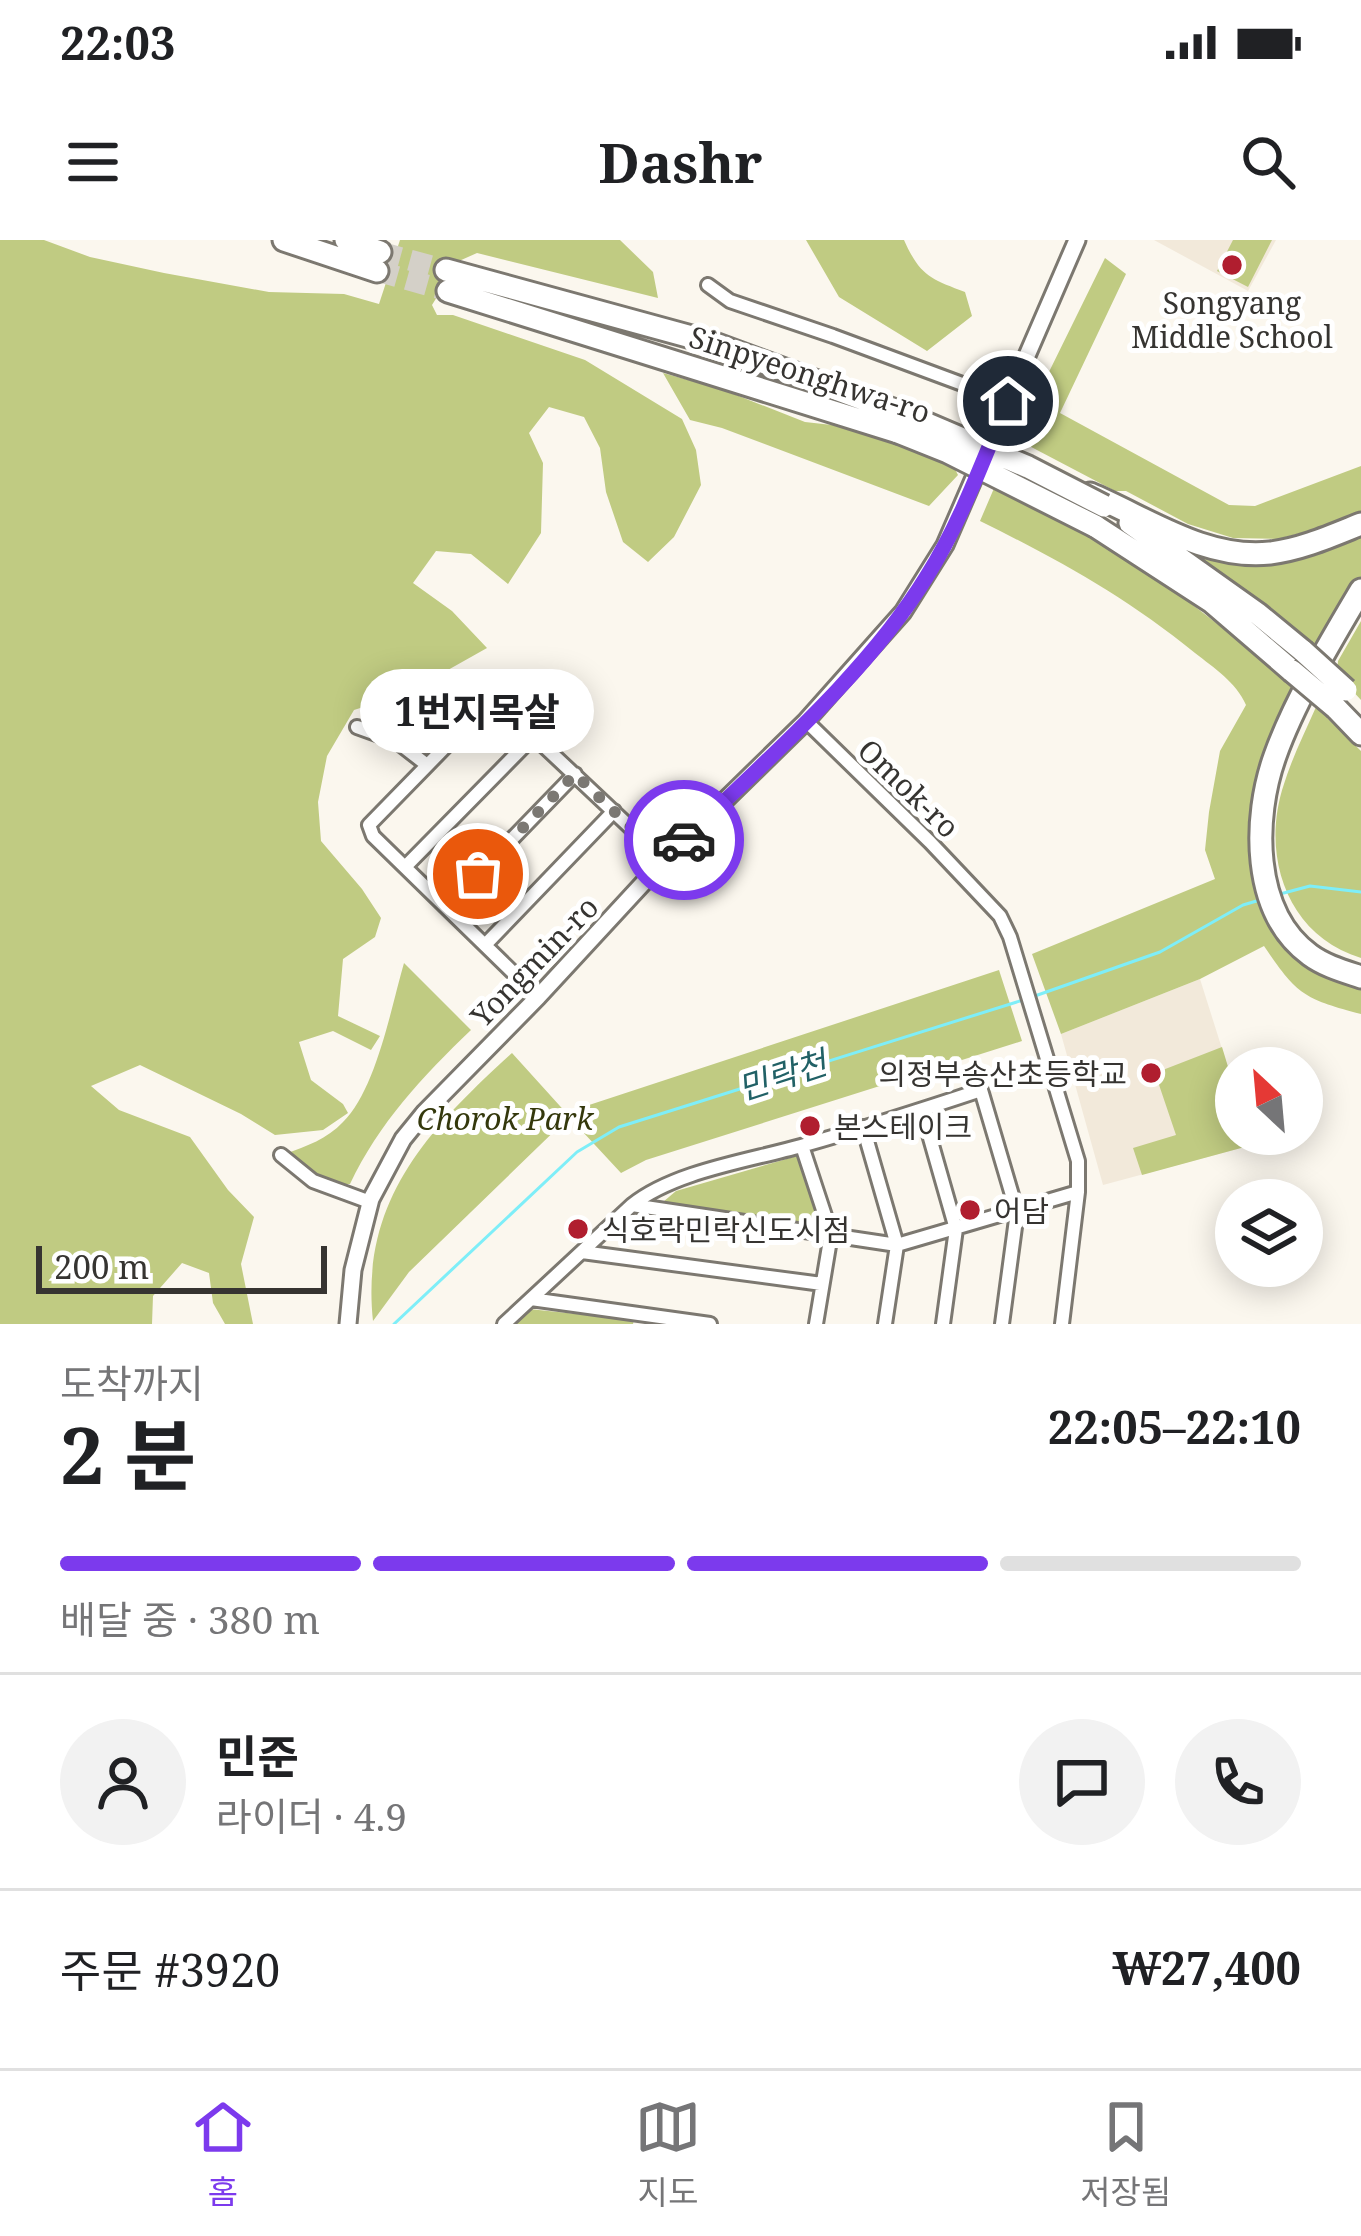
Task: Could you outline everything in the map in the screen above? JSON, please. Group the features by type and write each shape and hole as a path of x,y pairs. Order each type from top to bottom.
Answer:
{"highway":[{"path":"284,240 378,261 346,240"},
{"name":"Sinpyeonghwa-ro","path":"447,280 1028,467 1102,511 1212,602 1298,661 1346,704 1361,736"},
{"name":"Sinpyeonghwa-ro","path":"902,423 948,452 1102,511"},
{"path":"1102,511 1198,543 1252,554 1290,549 1361,524"},
{"path":"1361,590 1276,754 1260,828 1273,904 1296,943 1333,968 1361,972"},
{"path":"1267,870 1273,795 1299,728 1361,611"}],"street":[{"name":"Yongmin-ro","path":"348,1324 353,1270 370,1202 424,1112 806,722 903,612 927,577 963,506 1077,240"},
{"path":"708,285 730,301 1008,401"},
{"path":"538,997 373,836 369,824 490,701 501,703 666,861"},
{"name":"Omok-ro","path":"806,722 977,890 1006,926 1078,1161 1078,1192"},
{"path":"357,727 396,741 427,765"},
{"path":"405,867 535,735"},
{"path":"446,907 575,774"},
{"path":"485,945 614,811"},
{"path":"504,1324 632,1205 662,1186 981,1090 1017,1212 1002,1324"},
{"path":"922,1110 956,1229 943,1324"},
{"path":"863,1127 897,1245 885,1324"},
{"path":"802,1146 831,1234 816,1324"},
{"path":"280,1155 313,1181 370,1202"},
{"path":"632,1205 897,1245 1078,1192 1062,1324"},
{"path":"582,1252 822,1284"},
{"path":"531,1299 710,1324"}],"shaded area":[{"name":"Songyang Middle School","path":"1154,240 1276,240 1248,291"},
{"name":"의정부송산초등학교","path":"1200,979 1221,1047 1215,1047 1215,1155 1103,1185 1061,1034"}],"green space":[{"path":"0,240 44,240 90,257 164,273 269,292 344,294 379,304 400,240 620,240 653,272 658,298 477,253 459,261 432,305 437,315 453,315 585,360 682,419 696,450 701,485 674,537 648,562 623,542 606,492 600,448 584,417 549,407 529,433 543,463 541,533 508,584 471,554 436,551 413,583 452,611 487,648 407,693 354,710 327,756 318,802 321,841 381,918 375,937 343,959 338,1016 380,1036 371,1050 333,1031 299,1042 311,1080 348,1113 323,1130 275,1135 140,1065 91,1086 119,1110 190,1137 254,1217 241,1264 253,1324 225,1324 213,1303 209,1273 182,1263 153,1296 152,1324 0,1324"},
{"path":"806,240 904,240 928,275 965,292 972,316 927,351 839,297"},
{"path":"1233,240 1272,240 1248,287 1217,271"},
{"path":"1105,258 1126,274 1060,413 1229,505 1255,506 1361,466 1361,512 1278,539 1233,538 1188,524 1126,491 1115,491 1016,439"},
{"path":"663,373 721,389 805,422 850,427 953,465 958,475 929,506 690,420"},
{"path":"995,486 1116,550 1299,690 1254,824 1294,944 1361,981 1361,1014 1304,993 1264,946 1200,979 1061,1034 1032,954 1215,879 1205,850 1209,812 1220,751 1246,705 1224,676 1143,614 1065,565 980,521"},
{"path":"1361,529 1361,579 1321,652 1170,536 1222,554"},
{"path":"1361,621 1361,700 1337,674 1338,661"},
{"path":"1316,707 1361,751 1361,958 1314,932 1298,912 1278,864 1277,811"},
{"path":"404,963 471,1030 403,1102 350,1184 322,1180 285,1154 330,1133 355,1108 381,1047"},
{"name":"Chorok Park","path":"999,970 1022,1041 646,1160 621,1173 569,1117 409,1272 373,1321 372,1278 378,1239 406,1170 453,1110 512,1053 569,1116 583,1107"},
{"path":"1215,1050 1215,1155 1142,1175 1133,1148 1176,1135 1155,1073"},
{"path":"797,1156 820,1225 663,1202 676,1191"},
{"path":"529,1309 634,1320 633,1324 513,1324"}],"waterway":[{"name":"민락천","path":"1280,894 1310,886 1361,892"},
{"name":"민락천","path":"1032,997 1160,952 1260,900"},
{"name":"민락천","path":"394,1324 577,1152 619,1127 1023,1000"}],"tunnel":[{"path":"380,252 446,270"},
{"path":"377,271 448,291"}],"way so far":[{"path":"478,874 575,774 666,861 684,840"}],"place":[{"name":"Songyang Middle School","path":"1232,265"},
{"name":"1번지목살","path":"478,874"},
{"name":"의정부송산초등학교","path":"1151,1073"},
{"name":"본스테이크","path":"810,1126"},
{"name":"어담","path":"970,1210"},
{"name":"식호락민락신도시점","path":"578,1229"}],"route":[{"path":"684,840 806,722 903,612 945,544 1008,401"}]}
